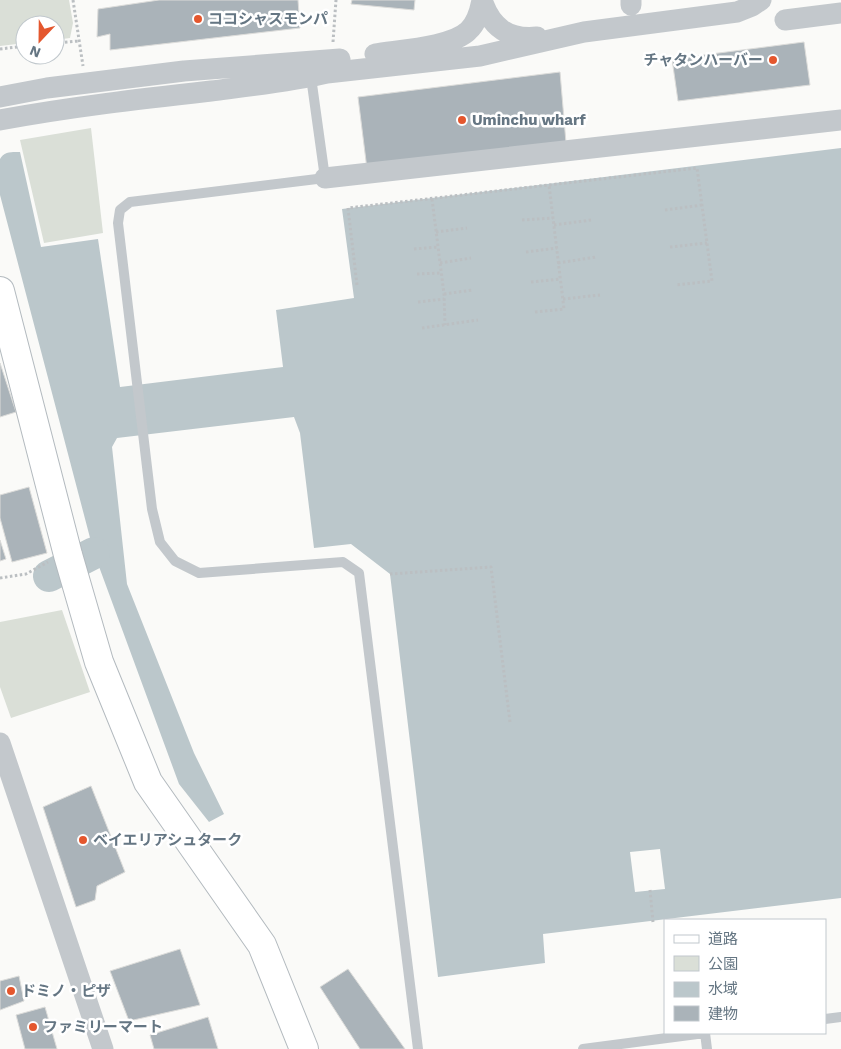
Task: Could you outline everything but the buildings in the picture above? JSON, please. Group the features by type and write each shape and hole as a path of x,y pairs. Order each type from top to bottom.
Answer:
{"street":[{"path":"0,96 184,70 333,60 435,45 460,38 468,31 474,24 482,0"},
{"path":"482,0 499,29 510,35 528,38 579,33"},
{"path":"0,120 98,105 243,87 327,73 480,56 579,33 626,25 726,14 746,9 761,0"},
{"path":"786,20 841,13"},
{"path":"325,178 841,120"},
{"path":"0,291 75,581 100,662 148,782 262,945 304,1049"},
{"path":"0,743 103,1049"}],"lane":[{"path":"311,77 325,178 130,202 120,210 118,223 152,508 160,542 176,560 199,573 343,562 359,573 418,1049"},
{"path":"826,1019 841,1017"},
{"path":"582,1049 697,1034"},
{"path":"705,1034 707,1049"}],"path":[{"path":"73,0 83,67"},
{"path":"333,60 336,0"},
{"path":"65,42 79,41"},
{"path":"0,49 15,47"},
{"path":"357,286 348,208 697,168 712,281 676,285"},
{"path":"534,312 564,309 549,185"},
{"path":"432,198 444,294 445,325"},
{"path":"666,210 702,205"},
{"path":"522,220 553,218"},
{"path":"554,226 591,220"},
{"path":"436,232 467,228"},
{"path":"670,247 707,243"},
{"path":"414,249 438,247"},
{"path":"526,252 557,248"},
{"path":"558,263 596,257"},
{"path":"440,263 471,258"},
{"path":"417,274 441,273"},
{"path":"531,282 560,279"},
{"path":"444,294 473,290"},
{"path":"563,299 600,295"},
{"path":"418,302 444,299"},
{"path":"422,328 478,320"},
{"path":"0,578 26,574 68,553"},
{"path":"390,574 491,567 510,722"},
{"path":"650,890 653,922"}],"green space":[{"path":"0,0 69,0 73,23 70,38 65,39 65,15 15,15 15,44 0,46"},
{"path":"91,128 103,233 44,243 20,140"},
{"path":"62,610 90,692 11,718 0,687 0,622"}],"water":[{"path":"841,148 841,898 543,934 545,963 438,977 390,574 351,544 314,548 300,433 294,417 117,438 112,447 127,584 194,753 224,814 209,822 179,784 94,553 0,195 0,159 9,152 20,152 41,247 98,239 120,387 283,367 276,310 354,298 342,209"}],"pier":[{"path":"660,849 665,889 635,892 630,852"}],"waterway":[{"path":"49,576 94,553"}],"place":[{"name":"ココシャスモンパ","path":"198,19"},
{"name":"チャタンハーバー","path":"773,60"},
{"name":"Uminchu wharf","path":"462,120"},
{"name":"ベイエリアシュターク","path":"83,840"},
{"name":"ドミノ・ピザ","path":"11,991"},
{"name":"ファミリーマート","path":"33,1027"}]}
